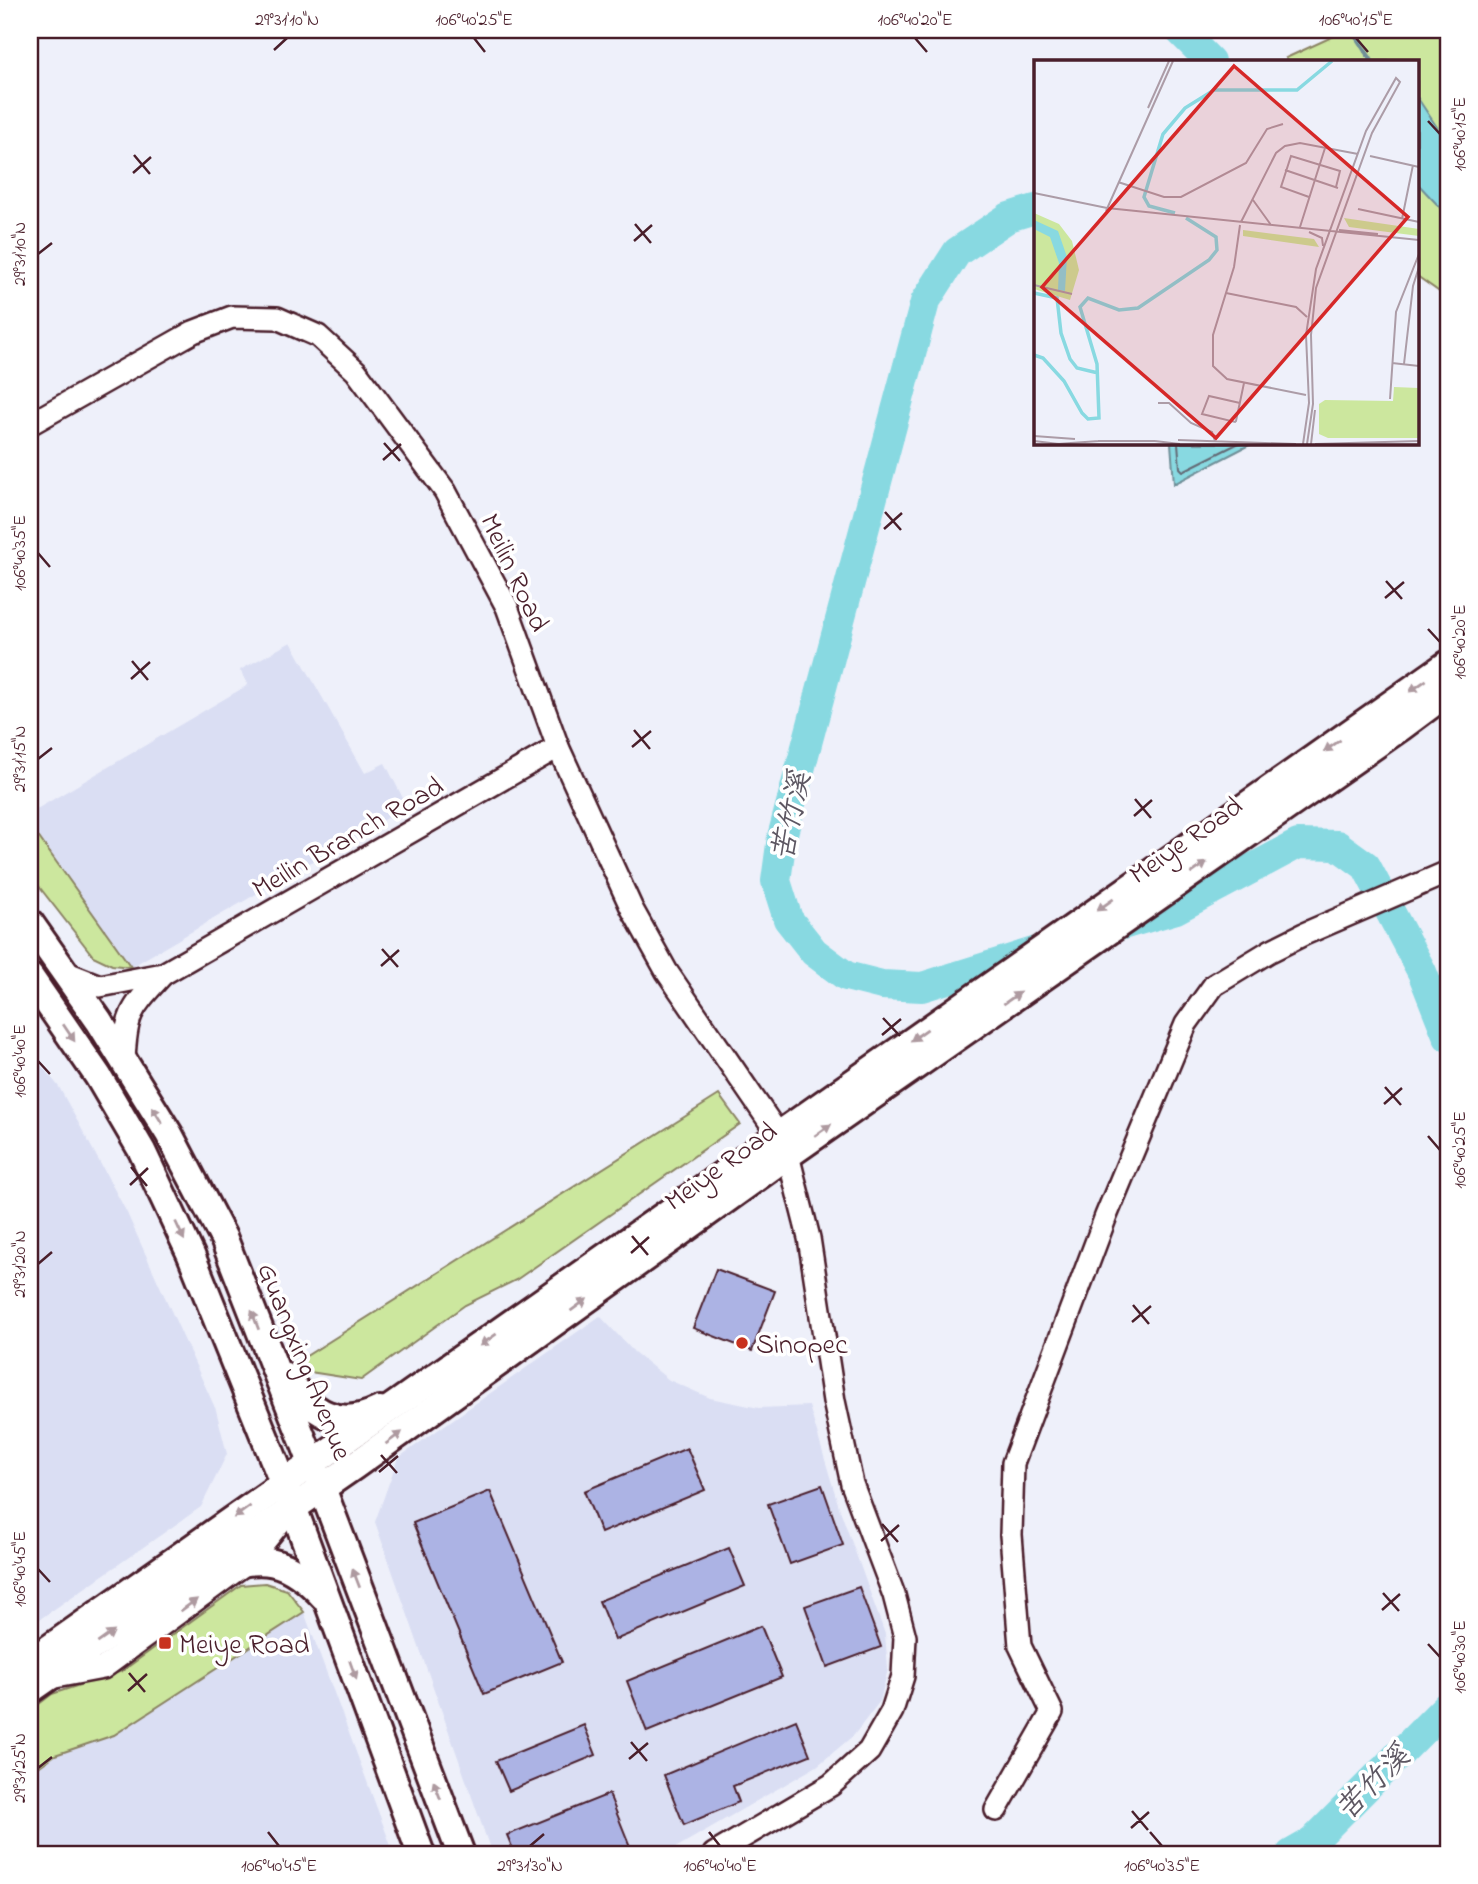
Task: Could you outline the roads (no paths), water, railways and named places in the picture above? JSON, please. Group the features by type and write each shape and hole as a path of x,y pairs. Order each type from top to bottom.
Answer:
{"main road":[{"name":"Meiye Road","path":"35,1677 288,1495 322,1488 783,1145 1394,717 1448,664"},
{"name":"Meiye Road","path":"1394,717 1438,704 1448,692"},
{"name":"Guangxing Avenue","path":"30,923 67,973 124,1060 169,1134 224,1239 461,1854"},
{"path":"30,977 98,1076 142,1152 191,1255 288,1495 421,1854"},
{"name":"Meiye Road","path":"35,1677 190,1578 288,1495 312,1464 413,1393 783,1145"},
{"path":"233,1359 242,1368 256,1371 263,1367 269,1354 303,1399 325,1416 356,1417 375,1412 413,1393"},
{"path":"190,1578 233,1564 264,1562 292,1569 306,1578 328,1602"}],"street":[{"name":"Meilin Road","path":"30,424 193,332 232,317 277,318 318,336 356,371 445,491 507,607 558,747 632,909 667,972 783,1145"},
{"name":"Meilin Branch Road","path":"163,974 558,747"},
{"path":"996,1810 1052,1713 1020,1646 1011,1535 1013,1463 1106,1216 1186,1024 1214,985 1270,951 1444,874"},
{"path":"67,973 100,986 163,974"},
{"path":"124,1060 125,1033 130,1014 163,974"},
{"path":"714,1854 831,1785 869,1751 892,1711 903,1676 905,1637 894,1595 852,1485 834,1401 809,1238 783,1145"},
{"path":"35,1677 103,1668 249,1562 288,1495"}],"water":[{"path":"1418,99 1448,144 1448,216 1418,184"},
{"path":"1171,444 1251,444 1174,484"}],"waterway":[{"name":"苦竹溪","path":"1179,30 1209,60"},
{"path":"1352,30 1371,60"},
{"name":"苦竹溪","path":"1034,209 1009,217 957,252 925,302 782,837 776,881 788,919 814,952 846,976 882,985 922,987 1040,950"},
{"name":"苦竹溪","path":"1115,927 1176,909 1298,844 1337,845 1366,866 1422,972 1448,1037"},
{"name":"苦竹溪","path":"1291,1854 1312,1842 1448,1705"}],"place":[{"name":"Sinopec","path":"742,1343"},
{"name":"Meiye Road","path":"165,1643"}]}
